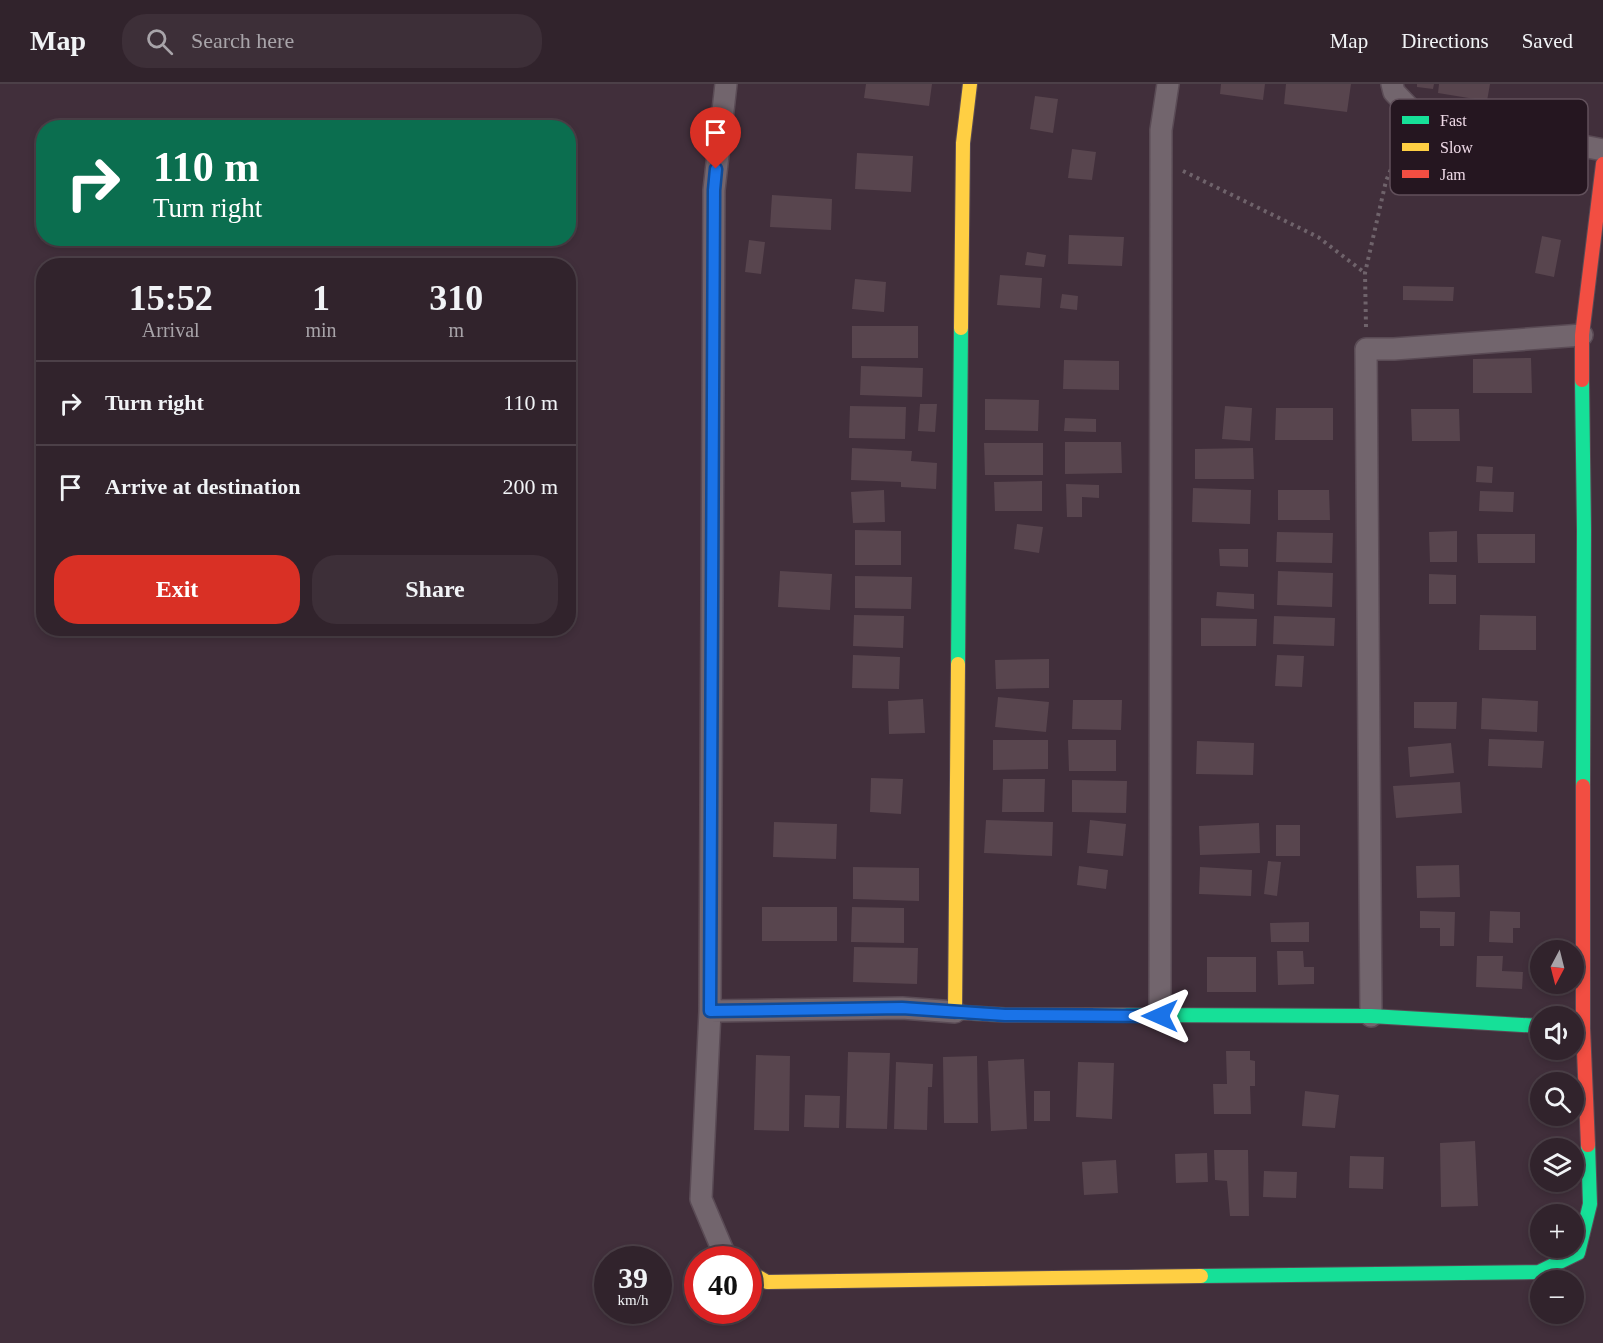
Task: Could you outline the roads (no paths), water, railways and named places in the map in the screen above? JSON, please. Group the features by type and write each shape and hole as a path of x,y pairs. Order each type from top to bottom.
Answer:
{"street":[{"path":"721,1246 701,1198 710,1011 714,190 726,84"},
{"path":"955,1012 962,190 963,143 970,84"},
{"path":"1160,1016 1161,130 1168,84"},
{"path":"1392,84 1394,92 1401,99"},
{"path":"1588,147 1603,150"},
{"path":"1578,1006 1584,530 1582,335 1603,164"},
{"path":"1371,1016 1366,349 1394,349 1582,335"},
{"path":"710,1011 902,1008 1005,1015 1371,1016 1530,1025"},
{"path":"762,1279 767,1282 1539,1272 1578,1253 1590,1204 1580,1060"}]}
